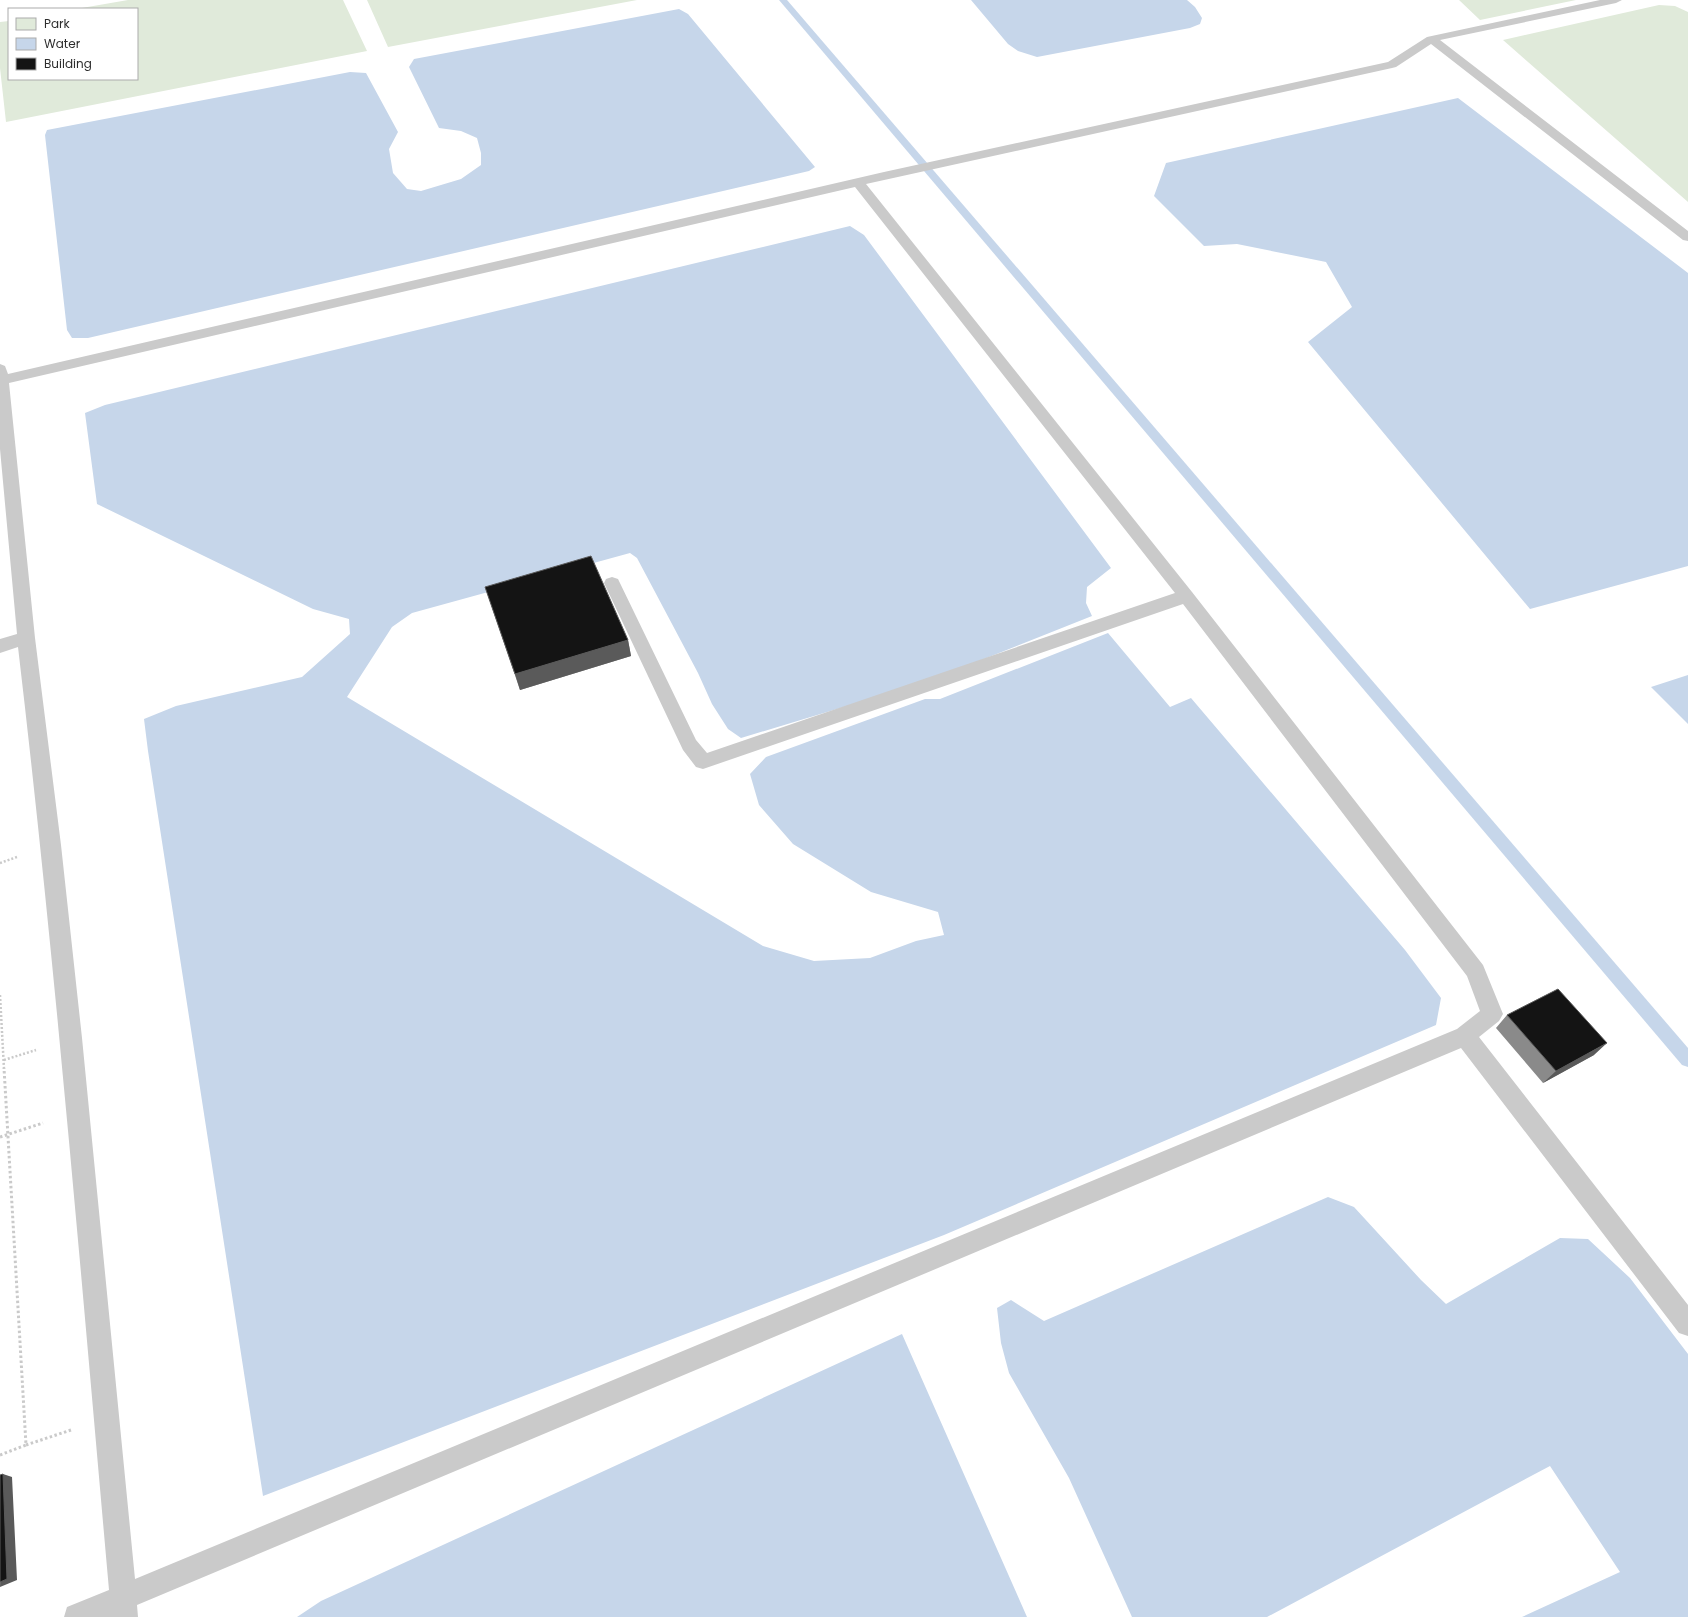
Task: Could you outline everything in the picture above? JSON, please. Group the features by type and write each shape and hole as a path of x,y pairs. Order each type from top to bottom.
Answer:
{"lane":[{"path":"124,1608 108,1418 51,845 26,638 0,376 884,176 1392,64 1431,39 1616,0"},
{"path":"1431,39 1688,237"},
{"path":"77,1617 124,1608 1465,1036 1492,1014 1476,971 1186,596 858,182"},
{"path":"612,583 689,745 703,762 1186,596"},
{"path":"0,646 26,638"},
{"path":"1465,1036 1688,1324"}],"path":[{"path":"0,995 26,1445"},
{"path":"0,1074 4,1071"},
{"path":"0,1137 77,1111"},
{"path":"0,1455 108,1418"}],"green space":[{"path":"128,0 343,0 367,51 6,122 0,68 0,22 8,21 8,80 138,80 138,8 82,8"},
{"path":"367,0 637,0 388,47"},
{"path":"1459,0 1576,0 1480,20"},
{"path":"1659,5 1675,6 1688,12 1688,202 1503,40"}],"water":[{"path":"971,0 1187,0 1195,7 1202,18 1200,24 1190,28 1037,57 1018,51 1008,44"},
{"path":"679,9 688,14 815,167 809,171 88,338 72,338 67,330 45,135 47,130 350,72 366,73 398,132 389,149 393,173 407,189 421,191 461,179 481,165 481,153 477,138 461,131 439,128 409,67 414,59"},
{"path":"1458,98 1688,273 1688,566 1530,609 1308,342 1352,307 1326,262 1237,244 1204,246 1154,196 1166,163"},
{"path":"850,226 864,235 1111,568 1087,587 1086,603 1092,616 926,682 741,738 728,729 712,704 698,673 637,558 630,553 412,613 392,627 347,697 763,946 814,961 870,958 916,941 944,935 938,912 871,892 793,844 759,805 750,774 766,757 925,699 940,699 1108,633 1170,707 1191,698 1405,950 1441,998 1436,1025 944,1235 263,1496 144,719 176,706 302,677 350,634 349,619 313,609 97,504 85,413 105,405"},
{"path":"1688,675 1688,724 1651,687"},
{"path":"1328,1197 1354,1207 1421,1280 1446,1304 1560,1238 1588,1239 1630,1278 1688,1354 1688,1617 1522,1617 1620,1572 1550,1466 1267,1617 1132,1617 1069,1478 1009,1373 1001,1343 997,1308 1011,1300 1044,1321"},
{"path":"902,1334 1027,1617 297,1617 321,1601"}],"building":[{"path":"591,556 628,640 515,674 485,587"},
{"path":"1558,989 1607,1043 1556,1071 1507,1015"},
{"path":"3,1474 7,1579 0,1582 0,1475"}],"waterway":[{"path":"783,0 1688,1060"}]}
